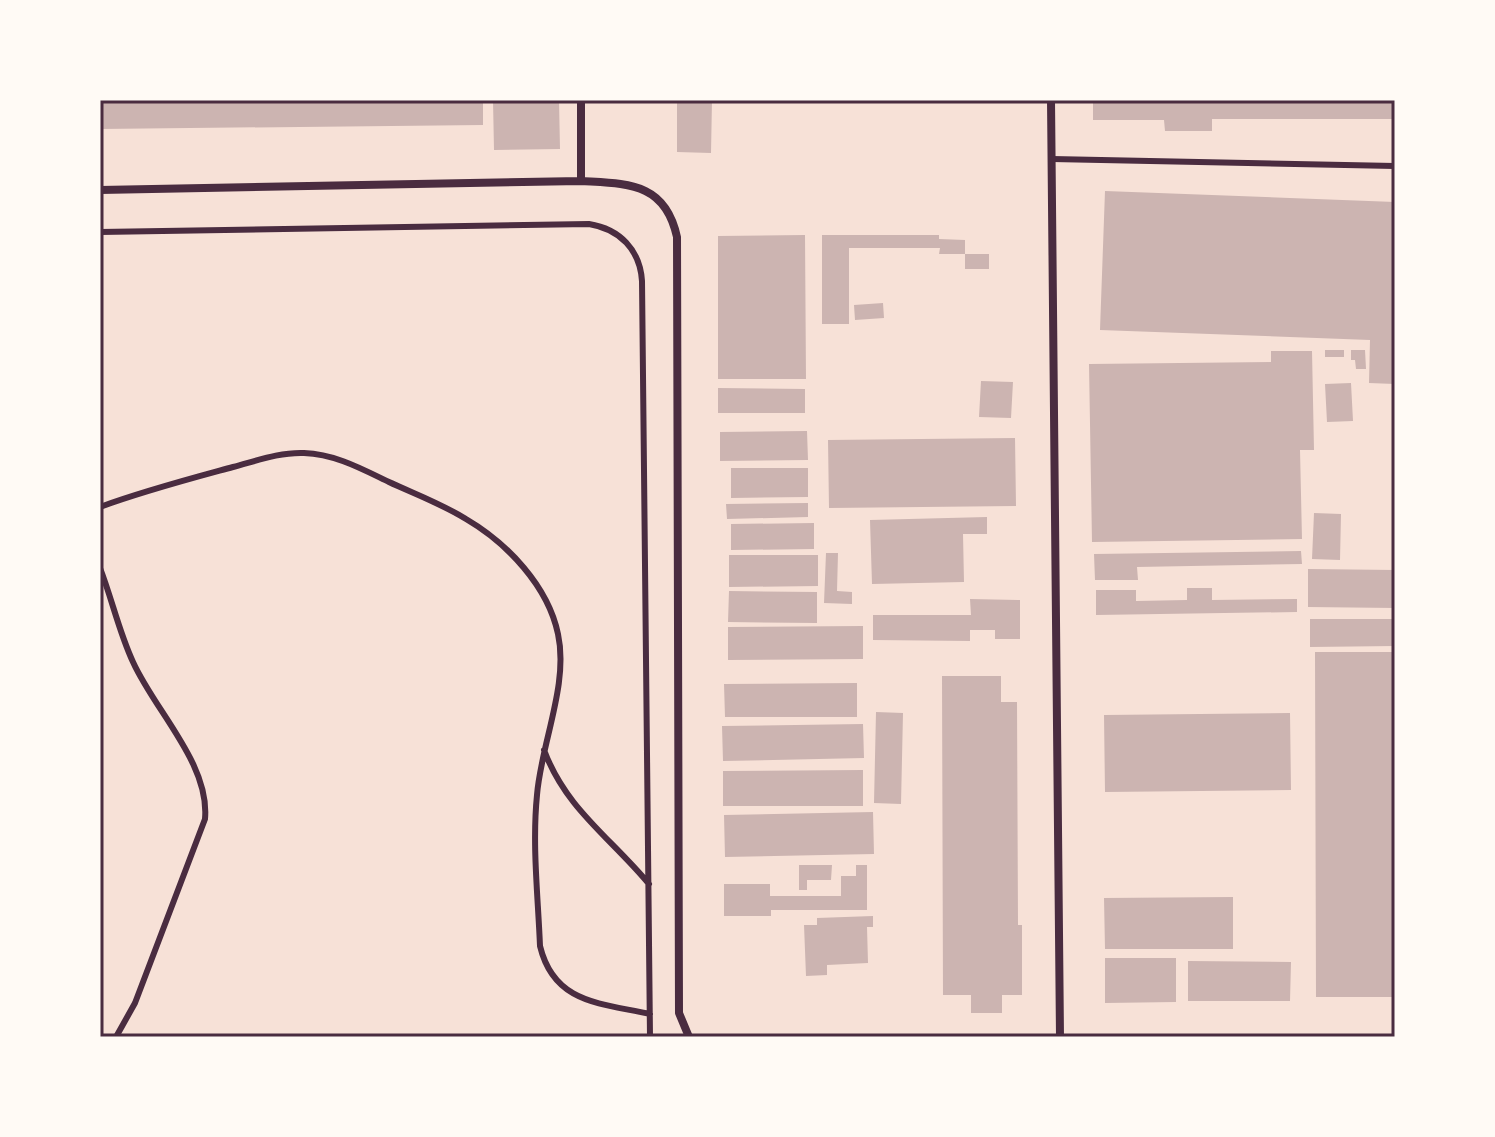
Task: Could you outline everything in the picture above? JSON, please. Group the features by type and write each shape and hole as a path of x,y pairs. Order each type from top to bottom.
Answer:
{"street":[{"path":"581,100 581,181"},
{"path":"1051,100 1060,1037"},
{"path":"100,190 581,181 638,187 653,194 665,205 677,237 679,1013 689,1037"}],"lane":[{"path":"1052,159 1395,166"},
{"path":"100,232 589,224 610,230 627,242 639,260 642,281 650,1037"},
{"path":"100,507 270,457 302,452 345,461 465,518 485,531 523,567 540,590 558,634 560,671 544,750 535,820 540,946 544,961 560,985 571,994 650,1014"},
{"path":"100,568 135,666 195,766 203,786 206,808 205,819 135,1003 116,1037"},
{"path":"544,750 561,788 574,805 649,884"}],"building":[{"path":"100,100 483,100 483,125 100,129"},
{"path":"493,100 559,100 560,149 494,150"},
{"path":"677,100 712,100 711,153 677,152"},
{"path":"1093,100 1395,100 1395,119 1212,119 1212,131 1165,131 1164,120 1093,120"},
{"path":"1105,191 1395,202 1395,384 1369,383 1370,340 1100,330"},
{"path":"805,235 806,379 718,379 718,236"},
{"path":"822,235 939,235 939,239 965,240 965,254 939,254 940,248 849,248 849,324 822,324"},
{"path":"965,254 989,254 989,269 965,269"},
{"path":"883,303 884,318 855,320 854,305"},
{"path":"1325,350 1344,350 1344,357 1325,357"},
{"path":"1351,350 1365,350 1366,369 1356,369 1355,360 1351,360"},
{"path":"1271,351 1312,351 1314,450 1300,450 1302,539 1092,542 1089,364 1271,362"},
{"path":"981,381 1013,382 1011,418 979,417"},
{"path":"1351,383 1353,421 1327,422 1325,384"},
{"path":"718,388 805,389 805,413 718,413"},
{"path":"807,431 808,460 720,461 720,432"},
{"path":"1015,438 1016,506 829,508 828,440"},
{"path":"731,468 808,468 808,497 731,498"},
{"path":"808,503 808,517 727,519 726,504"},
{"path":"1314,513 1341,514 1340,560 1312,559"},
{"path":"987,517 987,534 963,534 964,582 872,584 870,520"},
{"path":"814,523 814,549 731,550 731,524"},
{"path":"1301,551 1302,564 1137,567 1138,580 1095,580 1094,554"},
{"path":"826,553 838,553 837,591 852,592 852,604 824,603"},
{"path":"729,555 818,555 818,586 729,587"},
{"path":"1308,569 1395,570 1395,608 1308,607"},
{"path":"1187,588 1212,588 1212,600 1297,599 1297,612 1096,615 1096,590 1136,590 1136,601 1187,600"},
{"path":"729,591 817,592 817,623 728,622"},
{"path":"970,599 1020,600 1020,639 995,639 995,630 970,630 970,641 873,640 873,615 971,615"},
{"path":"1310,619 1395,619 1395,646 1310,647"},
{"path":"863,626 863,659 728,660 728,627"},
{"path":"1315,652 1395,652 1395,997 1316,997"},
{"path":"942,676 1001,676 1001,702 1017,702 1018,925 1022,925 1022,995 1002,995 1002,1013 971,1013 971,995 943,995"},
{"path":"857,683 857,717 725,717 724,684"},
{"path":"876,712 903,713 901,804 874,803"},
{"path":"1290,713 1291,790 1105,792 1104,715"},
{"path":"863,724 864,758 723,761 722,726"},
{"path":"863,770 863,806 723,806 723,771"},
{"path":"873,812 874,854 725,857 724,815"},
{"path":"799,865 832,865 831,880 807,880 807,890 799,890"},
{"path":"856,865 867,865 867,910 771,910 771,916 724,916 724,884 770,884 770,896 841,896 841,876 856,876"},
{"path":"1233,897 1233,949 1105,949 1104,898"},
{"path":"873,916 873,927 867,927 868,963 827,965 827,975 806,976 804,925 817,925 817,918"},
{"path":"1105,958 1176,958 1176,1002 1105,1003"},
{"path":"1188,961 1291,962 1290,1001 1188,1001"}]}
